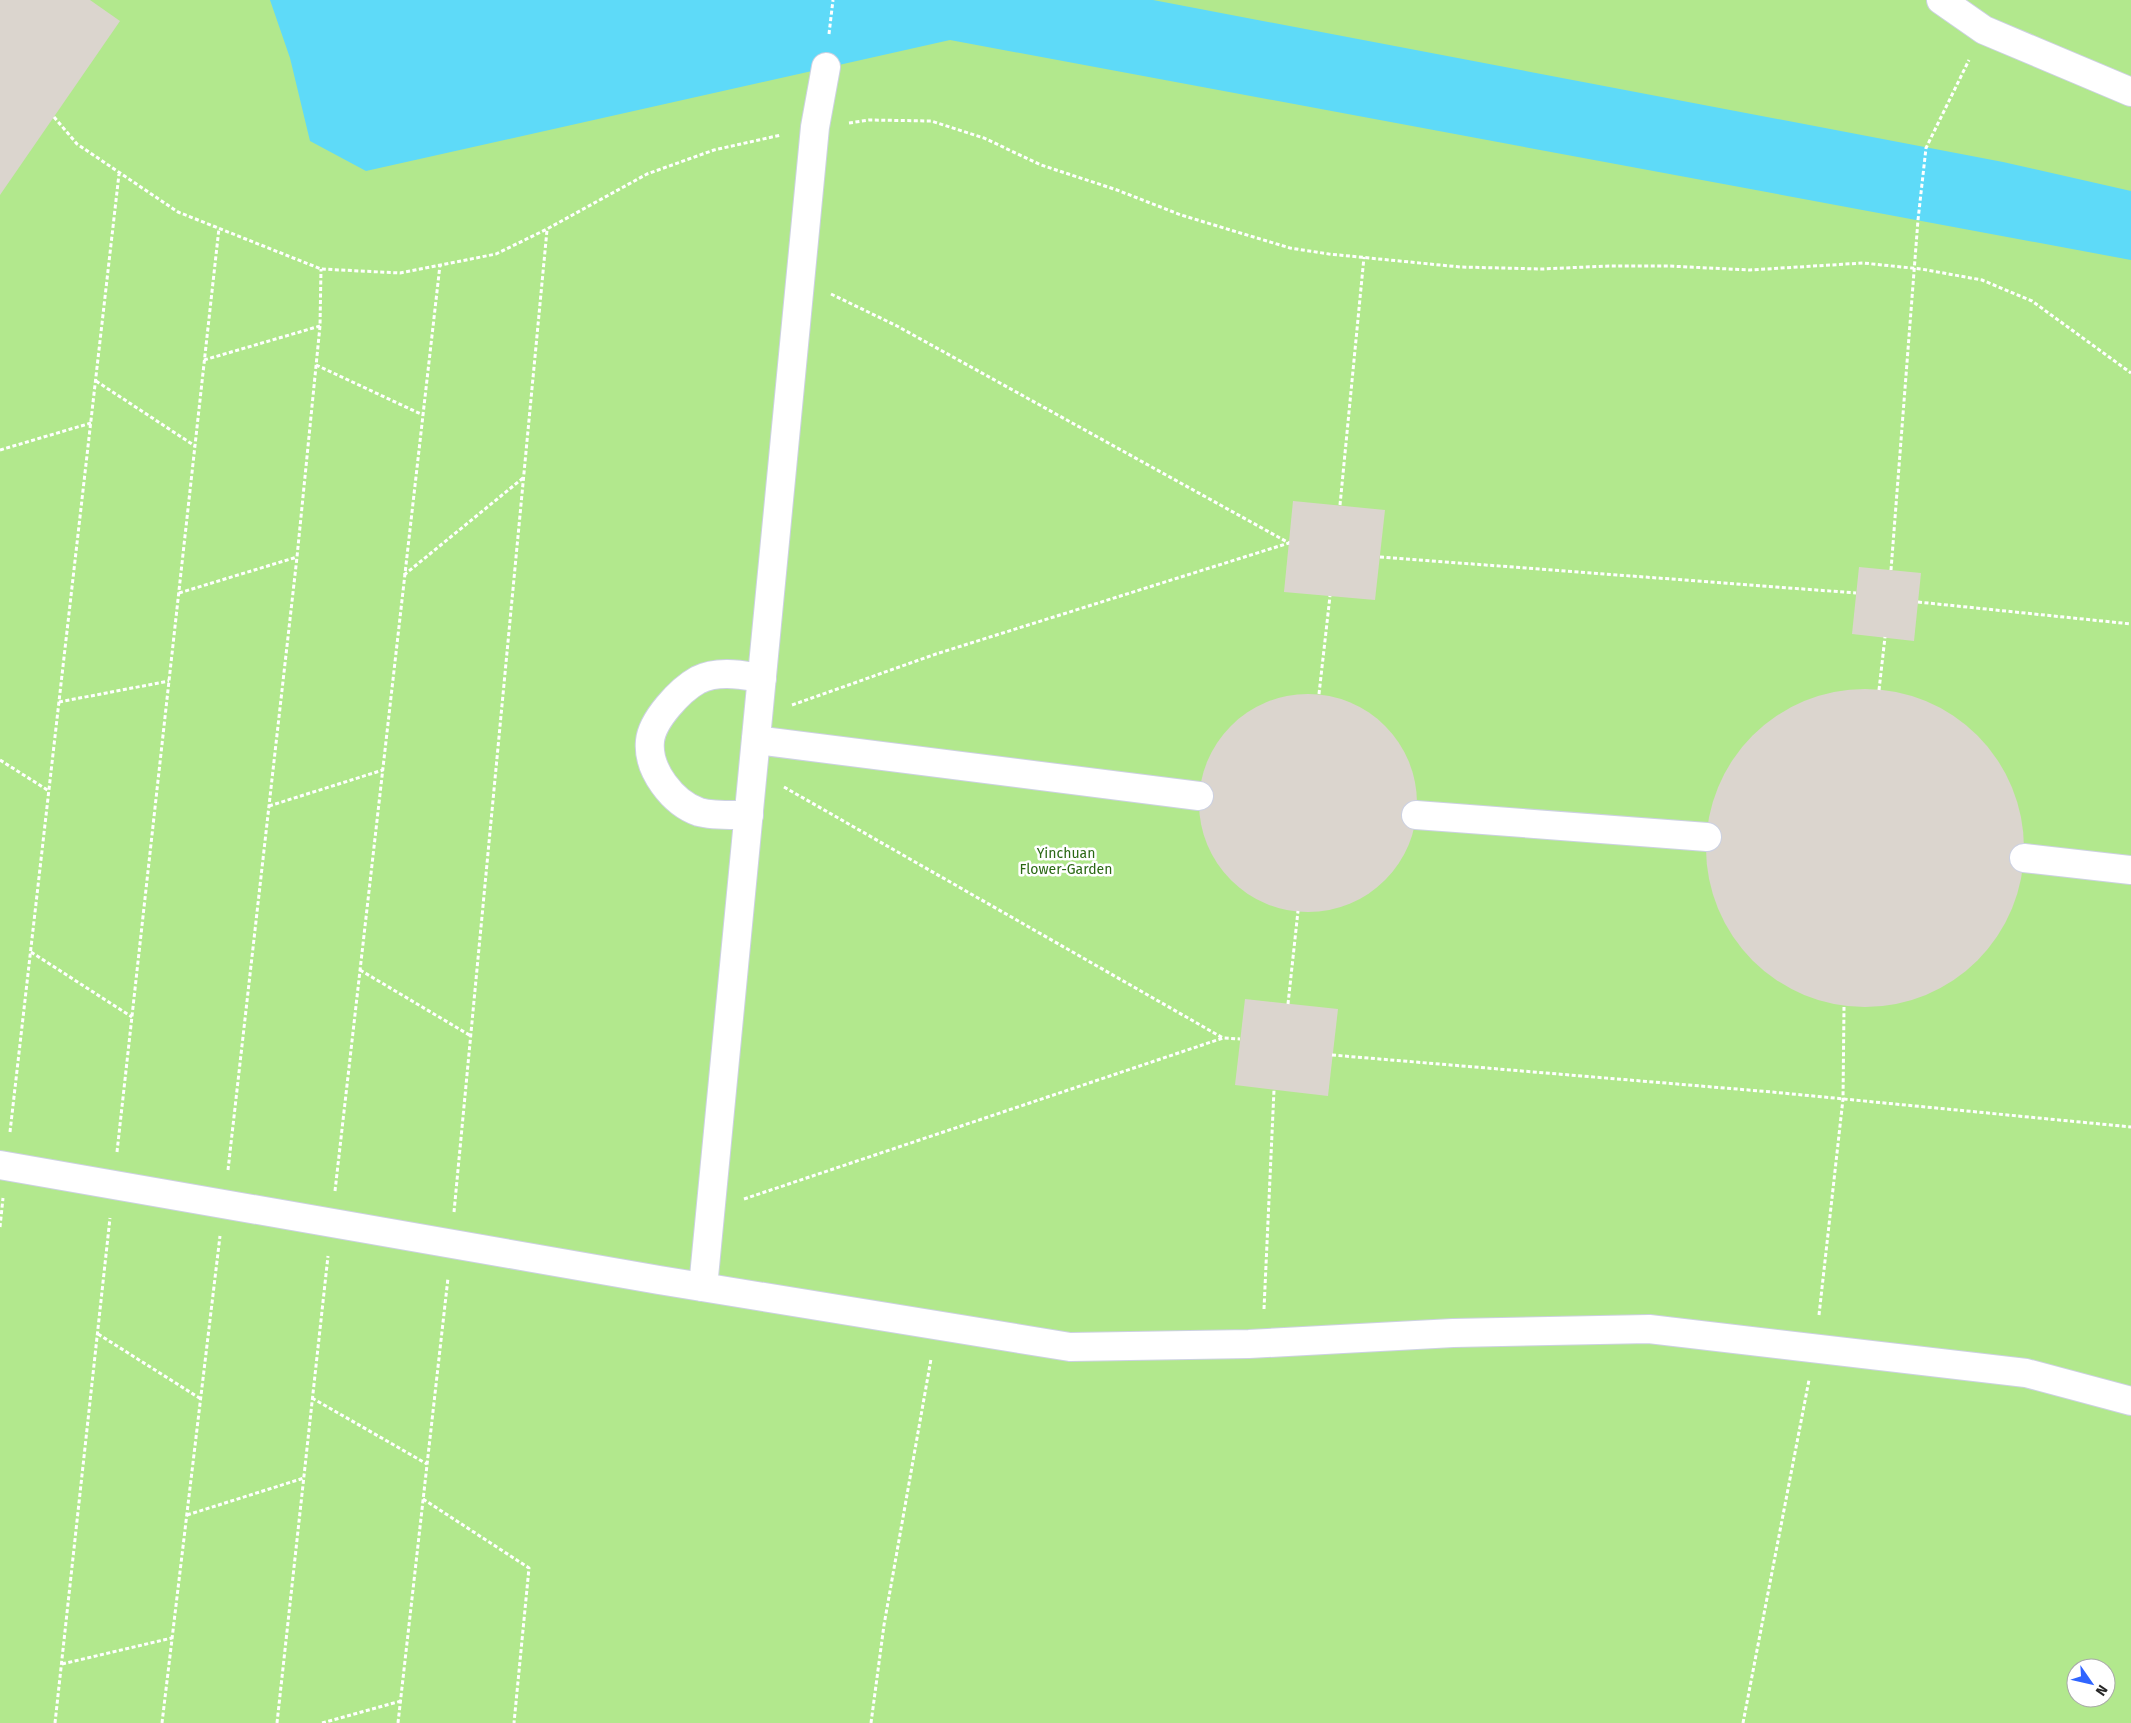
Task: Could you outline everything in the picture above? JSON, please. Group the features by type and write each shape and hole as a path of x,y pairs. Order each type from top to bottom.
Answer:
{"street":[{"path":"1942,0 1984,30 2131,92"},
{"path":"703,1287 814,127 826,67"},
{"path":"749,816 700,812 680,801 662,783 651,759 650,741 659,717 698,680 717,675 762,678"},
{"path":"757,729 1199,796"},
{"path":"1416,815 1707,837"},
{"path":"2024,858 2131,870"},
{"path":"3,1166 703,1287 1070,1347 1262,1343 1453,1333 1649,1329 2026,1373 2131,1401"}],"path":[{"path":"1892,570 1918,220 1926,148 1984,30"},
{"path":"54,117 77,144 178,212 322,269 400,273 496,254 547,229 648,174 714,150 814,127 869,120 931,121 984,138 1042,165 1237,233 1290,248 1460,268 1542,269 1668,266 1750,270 1864,263 1915,268 1982,280 2032,301 2131,373"},
{"path":"0,1227 3,1166 31,952 119,174"},
{"path":"56,1723 219,228"},
{"path":"398,1723 452,1244 547,229"},
{"path":"1340,505 1364,257"},
{"path":"277,1723 440,265"},
{"path":"162,1723 224,1204 297,557 320,326 322,269"},
{"path":"757,729 936,654 1289,543 897,326 800,278"},
{"path":"204,360 320,326"},
{"path":"316,365 423,415"},
{"path":"96,382 195,446"},
{"path":"0,450 91,423"},
{"path":"404,575 524,478"},
{"path":"179,593 297,557"},
{"path":"1380,557 1856,593"},
{"path":"1319,694 1330,596"},
{"path":"1918,602 2131,624"},
{"path":"1879,690 1885,637"},
{"path":"59,702 169,681"},
{"path":"0,760 49,791"},
{"path":"753,769 1223,1038"},
{"path":"269,806 383,770"},
{"path":"1288,1004 1298,911"},
{"path":"31,952 132,1017"},
{"path":"360,970 471,1036"},
{"path":"710,1211 1223,1038 1240,1039"},
{"path":"1332,1055 1763,1091 2131,1127"},
{"path":"1262,1343 1274,1090"},
{"path":"871,1723 884,1625 937,1325"},
{"path":"98,1334 201,1399"},
{"path":"312,1398 427,1464"},
{"path":"187,1515 304,1478"},
{"path":"423,1499 529,1568 514,1723"},
{"path":"62,1664 172,1638"},
{"path":"322,1723 401,1701"}],"green space":[{"name":"Yinchuan Flower-Garden","path":"0,0 2131,0 2131,1723 0,1723"}],"shaded area":[{"path":"0,0 90,0 120,21 0,195"},
{"path":"1293,501 1385,510 1375,600 1284,592"},
{"path":"1859,567 1921,573 1914,641 1852,634"},
{"path":"1865,689 1896,692 1926,701 1966,725 1988,747 2012,787 2021,817 2024,848 2021,879 2012,909 1988,949 1966,971 1926,995 1896,1004 1865,1007 1834,1004 1804,995 1764,971 1742,949 1718,909 1709,879 1706,848 1709,817 1718,787 1742,747 1764,725 1804,701 1834,692"},
{"path":"1308,694 1329,696 1350,702 1369,712 1385,726 1399,742 1409,761 1415,782 1417,803 1415,824 1409,845 1399,864 1385,880 1369,894 1350,904 1329,910 1308,912 1287,910 1266,904 1247,894 1231,880 1217,864 1207,845 1201,824 1199,803 1201,782 1207,761 1217,742 1231,726 1247,712 1266,702 1287,696"},
{"path":"1245,999 1338,1009 1328,1096 1235,1085"}],"water":[{"path":"270,0 1153,0 2003,162 2131,191 2131,260 950,40 366,171 310,141 290,58"}]}
